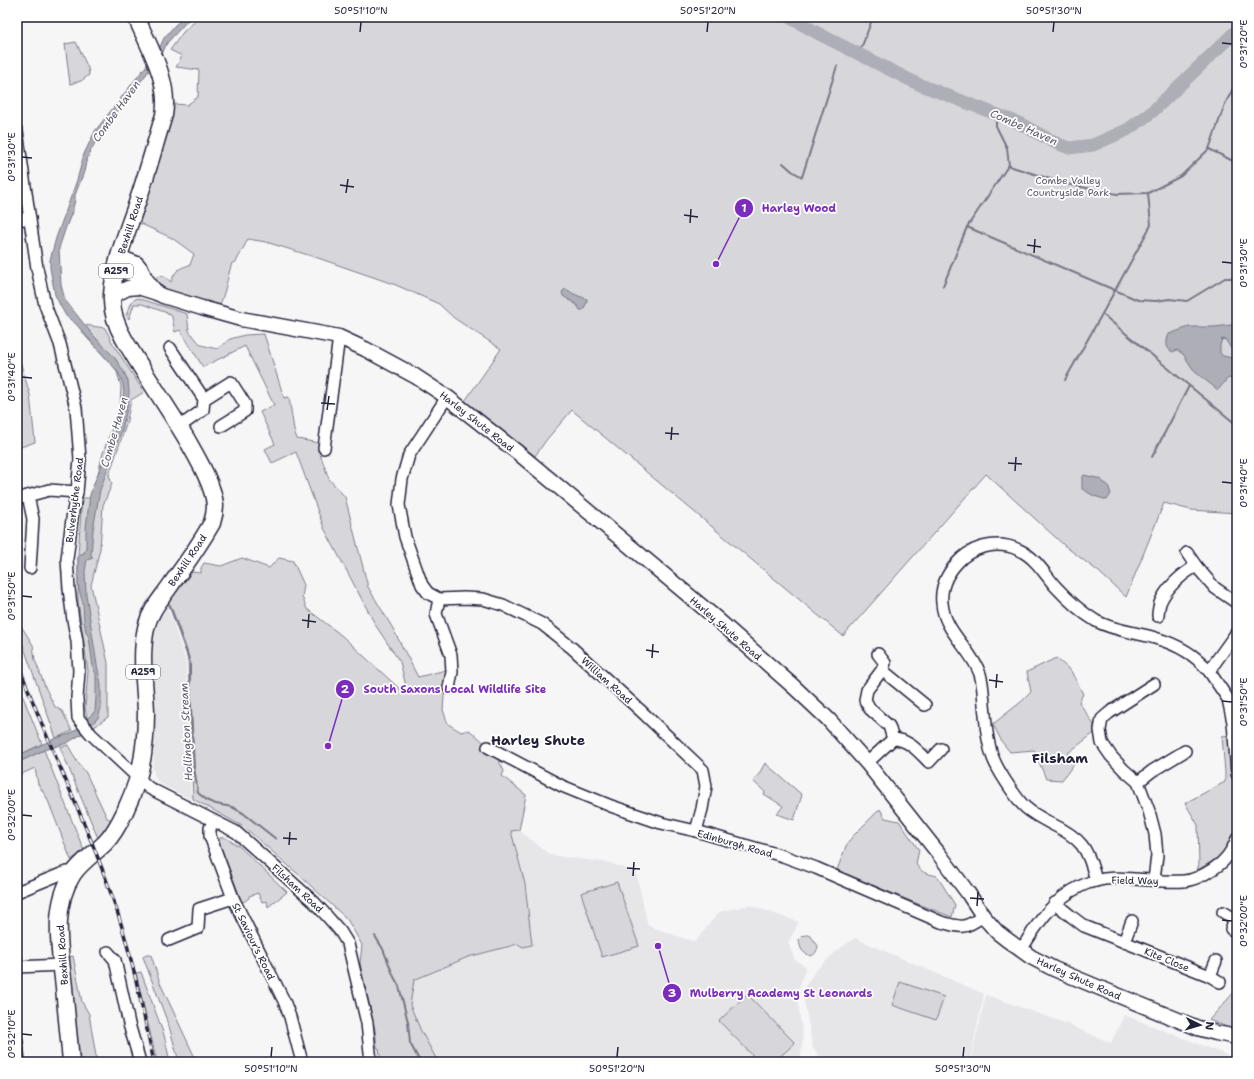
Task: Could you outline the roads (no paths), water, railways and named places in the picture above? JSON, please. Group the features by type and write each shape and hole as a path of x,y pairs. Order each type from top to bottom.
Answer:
{"highway":[{"name":"Bexhill Road","path":"71,1062 59,930 60,908 66,887 74,874 115,832 138,779 146,728 142,655 146,626 150,614 156,604 200,542 212,523 214,515 214,499 206,473 132,353 118,328 113,311 112,296 117,263 164,115 165,96 163,84 136,17"}],"main road":[{"path":"117,263 137,264 145,278 157,293"},
{"name":"Harley Shute Road","path":"112,296 132,287 145,289 194,306 241,319 339,337 408,372 447,397 517,452 711,614 828,719 867,763 939,854 983,916 997,932 1031,957 1054,969 1198,1028 1237,1038"}],"street":[{"name":"Bulverhythe Road","path":"17,131 37,268 44,305 60,344 76,408 80,459 77,492 67,559 69,589 77,641 79,671 77,698 78,718 91,734 138,779"},
{"path":"17,220 30,218"},
{"path":"324,448 339,337"},
{"path":"170,348 204,399 203,410 179,427"},
{"path":"204,399 231,382 245,404 245,411 221,426"},
{"path":"447,397 409,455 402,479 399,505 405,537 422,585 428,594 439,599 436,614 450,655 452,672 449,688"},
{"path":"17,499 49,490 77,492"},
{"path":"28,496 34,519 30,568"},
{"path":"1096,881 1089,857 1083,846 1074,836 1034,814 1022,804 993,758 985,714 984,688 980,674 972,657 955,636 945,619 941,602 944,583 953,566 968,552 987,545 1003,546 1019,550 1034,561 1055,586 1076,606 1096,620 1115,629 1154,638 1180,647 1202,662 1228,699 1233,722 1237,774"},
{"path":"1187,553 1215,588 1237,603"},
{"path":"1158,616 1158,601 1186,572 1196,566"},
{"name":"William Road","path":"439,599 483,599 503,605 542,624 572,648 702,770 706,786 696,831"},
{"path":"1209,671 1237,632"},
{"path":"878,654 885,663 882,670 867,690 865,700 870,709 889,726 893,738"},
{"path":"882,670 925,705"},
{"path":"1154,684 1109,713 1102,720 1100,730 1102,743 1111,756 1138,782 1149,811 1155,834 1157,855 1154,880"},
{"path":"867,763 893,738"},
{"path":"893,738 904,740 929,762 941,749"},
{"name":"Edinburgh Road","path":"488,747 562,786 611,806 661,823 696,831 783,856 942,922 957,927 965,927 983,916"},
{"path":"1138,782 1152,771 1185,751"},
{"name":"Filsham Road","path":"138,779 153,791 236,832 314,902 340,932 348,944 354,968 367,1024 371,1062"},
{"name":"St Saviour's Road","path":"214,821 210,828 210,836 233,898 284,1001 290,1017 302,1062"},
{"name":"Field Way","path":"1022,950 1047,911 1055,903 1081,886 1096,881 1113,878 1185,881 1197,878 1215,868 1226,858 1233,849 1237,839"},
{"path":"17,892 67,872 74,874"},
{"path":"169,940 198,928 199,909 233,898"},
{"name":"Kite Close","path":"1055,903 1084,926 1215,979 1216,961"},
{"path":"1223,912 1234,921"},
{"path":"1124,942 1132,921"},
{"path":"108,952 115,960 129,1024 140,1062"},
{"path":"17,967 62,965"},
{"path":"17,1042 19,1062"}],"water":[{"path":"184,17 192,17 167,43 162,54 100,134 91,150 75,195 72,212 59,248 61,285 65,300 92,334 115,358 128,381 129,392 122,430 100,490 93,530 91,555 93,558 87,560 85,571 86,594 101,684 101,708 98,718 82,734 67,743 44,750 17,763 17,756 56,738 70,734 95,711 96,674 93,667 89,637 86,632 84,621 83,604 78,585 78,555 84,553 86,547 86,527 90,495 112,441 124,393 123,384 118,372 76,324 66,316 55,295 50,260 56,238 77,180 84,154 95,131 146,66 160,47 164,38"},
{"path":"565,289 587,299 583,310 580,310 577,305 563,296 562,292"},
{"path":"1237,325 1237,352 1230,348 1226,340 1222,339 1220,353 1223,356 1237,359 1237,380 1228,378 1218,390 1195,372 1183,354 1177,350 1173,352 1170,351 1167,347 1167,339 1169,334 1189,327"},
{"path":"1084,475 1101,479 1108,485 1111,494 1107,500 1094,496 1082,489 1082,478"}],"waterway":[{"name":"Combe Haven","path":"789,17 821,35 918,84 1019,123 1056,143 1069,148 1093,145 1127,130 1152,112 1237,30"},
{"path":"859,54 873,17"},
{"path":"783,163 802,177 837,66"},
{"path":"996,114 996,126 1007,148 1009,166 1066,184 1117,194 1148,193 1181,176 1209,149 1225,104 1237,81"},
{"path":"1209,149 1237,163"},
{"path":"943,286 967,227 1008,166"},
{"path":"1148,193 1151,225 1102,314 1237,425"},
{"path":"967,227 1138,300 1156,301 1169,299 1187,301 1225,278 1237,278"},
{"path":"1065,380 1102,314"},
{"path":"1152,457 1189,386"},
{"name":"Hollington Stream","path":"170,605 190,663 194,767 198,793 208,801 232,807 243,813 276,839"},
{"name":"Hollington Stream","path":"375,936 383,949 399,986 408,1022 410,1043 420,1062"}],"railway":[{"path":"17,660 41,723 94,847 117,911 133,967 154,1062"}],"place":[{"name":"Harley Wood","path":"716,264"},
{"name":"South Saxons Local Wildlife Site","path":"328,746"},
{"name":"Mulberry Academy St Leonards","path":"658,946"}],"district":[{"name":"Harley Shute","path":"538,740"},
{"name":"Filsham","path":"1060,758"}],"park label":[{"name":"Combe Valley Countryside Park","path":"1068,186"}]}
